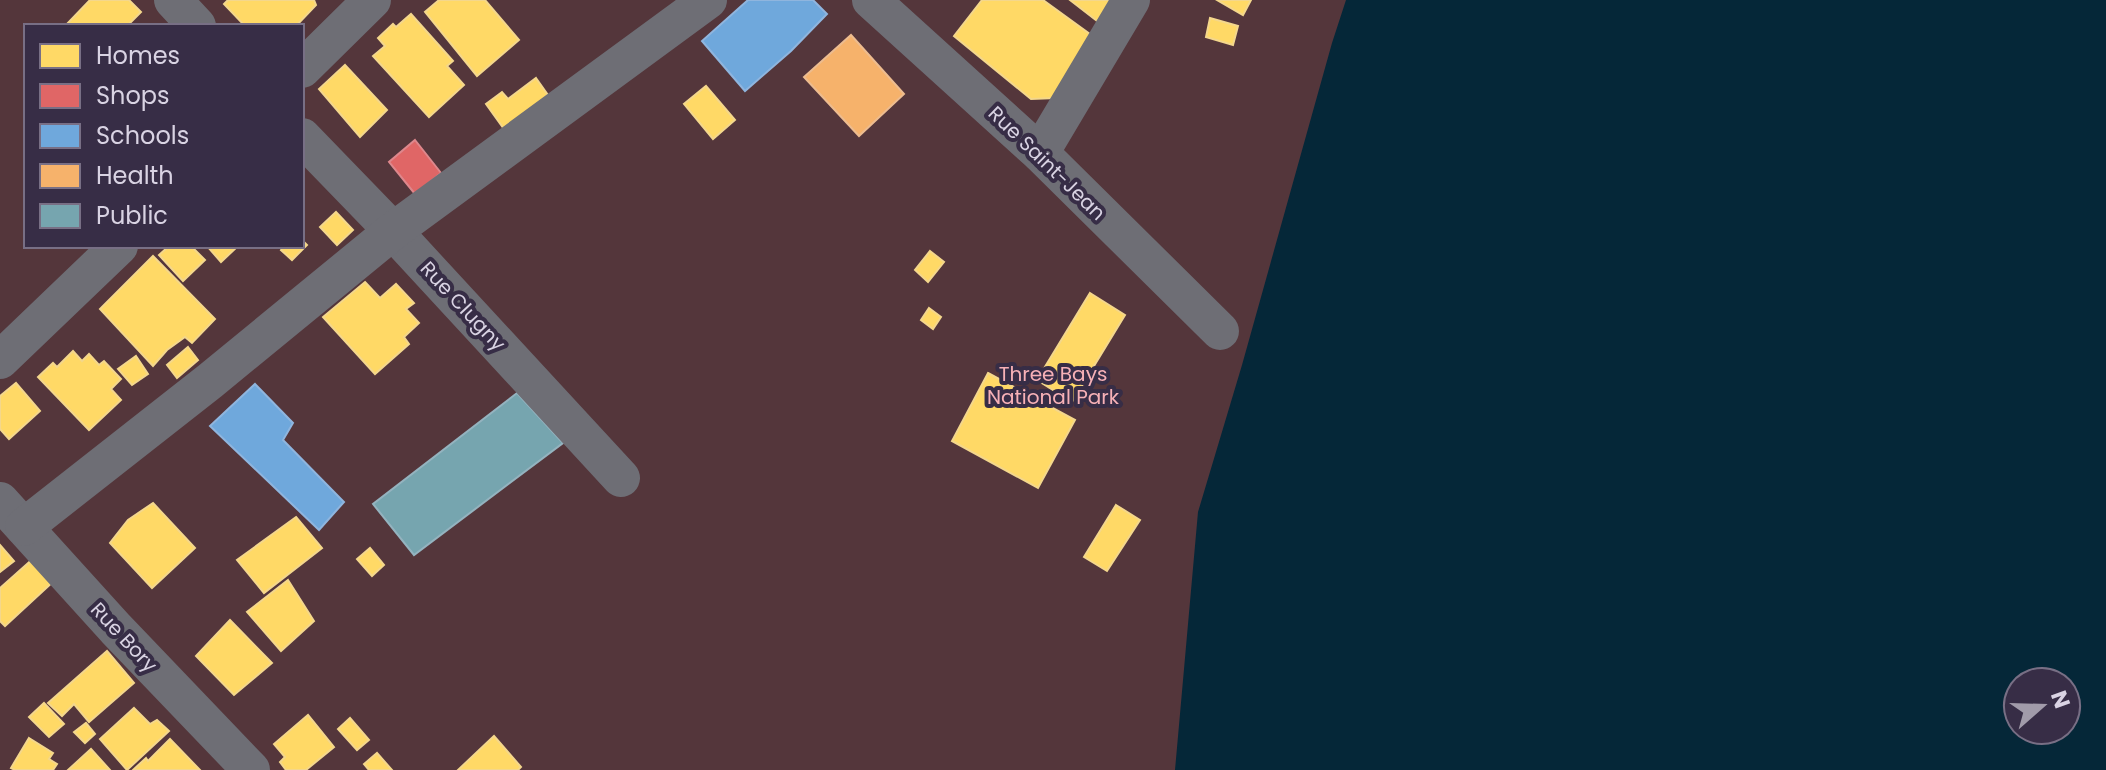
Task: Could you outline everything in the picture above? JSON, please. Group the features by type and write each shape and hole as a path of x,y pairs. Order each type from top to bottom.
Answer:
{"street":[{"path":"173,0 195,24"},
{"path":"304,67 372,0"},
{"path":"12,514 210,381 393,231 708,0"},
{"name":"Rue Saint-Jean","path":"871,0 1040,153 1220,331"},
{"path":"1040,153 1131,0"},
{"name":"Rue Clugny","path":"304,139 621,478"},
{"path":"0,360 117,248"},
{"name":"Rue Bory","path":"12,514 116,629 251,770"}],"green space":[{"name":"Three Bays National Park","path":"0,0 2106,0 2106,770 0,770"}],"water":[{"path":"1346,0 2106,0 2106,770 1175,770 1198,512"}],"building: Homes":[{"path":"90,0 129,0 141,12 129,24 67,24"},
{"path":"228,0 314,0 316,5 298,24 243,24 224,4"},
{"path":"439,0 485,0 519,40 477,76 425,12"},
{"path":"982,0 1043,0 1094,37 1056,98 1031,99 954,36"},
{"path":"1070,0 1116,0 1097,21"},
{"path":"1217,0 1251,0 1243,15"},
{"path":"411,14 453,61 447,66 464,85 429,117 373,56 385,46 378,38 393,24 396,27"},
{"path":"1210,18 1238,26 1233,45 1206,37"},
{"path":"345,65 387,110 360,137 319,89"},
{"path":"536,78 548,95 504,129 486,104 502,92 508,99"},
{"path":"706,86 735,120 713,139 684,104"},
{"path":"336,212 353,230 337,245 320,227"},
{"path":"167,248 193,248 205,260 183,281 159,255"},
{"path":"209,248 236,248 221,262"},
{"path":"282,248 304,248 292,260 281,250"},
{"path":"930,251 944,262 928,282 915,270"},
{"path":"153,256 215,319 192,343 185,337 167,350 153,366 100,309"},
{"path":"365,282 380,298 396,284 414,303 406,309 419,323 404,337 409,344 375,374 323,317"},
{"path":"1090,293 1125,315 1072,402 1037,380"},
{"path":"929,308 941,317 933,329 921,320"},
{"path":"188,347 198,360 177,378 167,365"},
{"path":"73,351 82,361 89,354 99,365 104,361 121,379 111,389 121,400 89,430 38,377 53,363 57,367"},
{"path":"136,356 148,374 132,385 118,369"},
{"path":"988,373 1075,420 1038,488 952,441"},
{"path":"16,383 40,411 9,439 0,429 0,396"},
{"path":"153,503 195,548 152,588 110,543 128,520"},
{"path":"1116,505 1140,520 1107,571 1084,557"},
{"path":"296,517 322,548 264,593 237,560"},
{"path":"0,545 14,561 0,572"},
{"path":"370,548 384,565 372,576 357,559"},
{"path":"35,557 55,580 5,626 0,621 0,588"},
{"path":"288,580 314,621 281,651 247,612"},
{"path":"230,620 272,663 234,695 196,656"},
{"path":"107,651 134,683 89,722 74,704 62,716 48,703"},
{"path":"44,703 64,724 49,737 29,717"},
{"path":"134,708 150,724 157,720 169,731 127,770 100,739"},
{"path":"308,715 334,747 306,770 286,770 280,762 285,757 274,744"},
{"path":"350,718 369,740 357,750 338,729"},
{"path":"86,723 95,734 85,743 74,732"},
{"path":"494,736 521,767 518,770 458,770"},
{"path":"29,738 53,753 49,759 57,764 53,770 11,768"},
{"path":"170,739 200,770 133,770 146,758 148,761"},
{"path":"91,749 110,770 68,770"},
{"path":"377,753 392,770 369,770 364,764"}],"building: Shops":[{"path":"415,140 441,173 415,194 389,162"}],"building: Schools":[{"path":"748,0 813,0 827,14 745,91 702,41"},
{"path":"255,384 293,423 283,440 344,502 319,530 210,426"}],"building: Health":[{"path":"851,35 904,94 859,136 804,77"}],"building: Public":[{"path":"517,393 563,443 414,555 373,504"}]}
